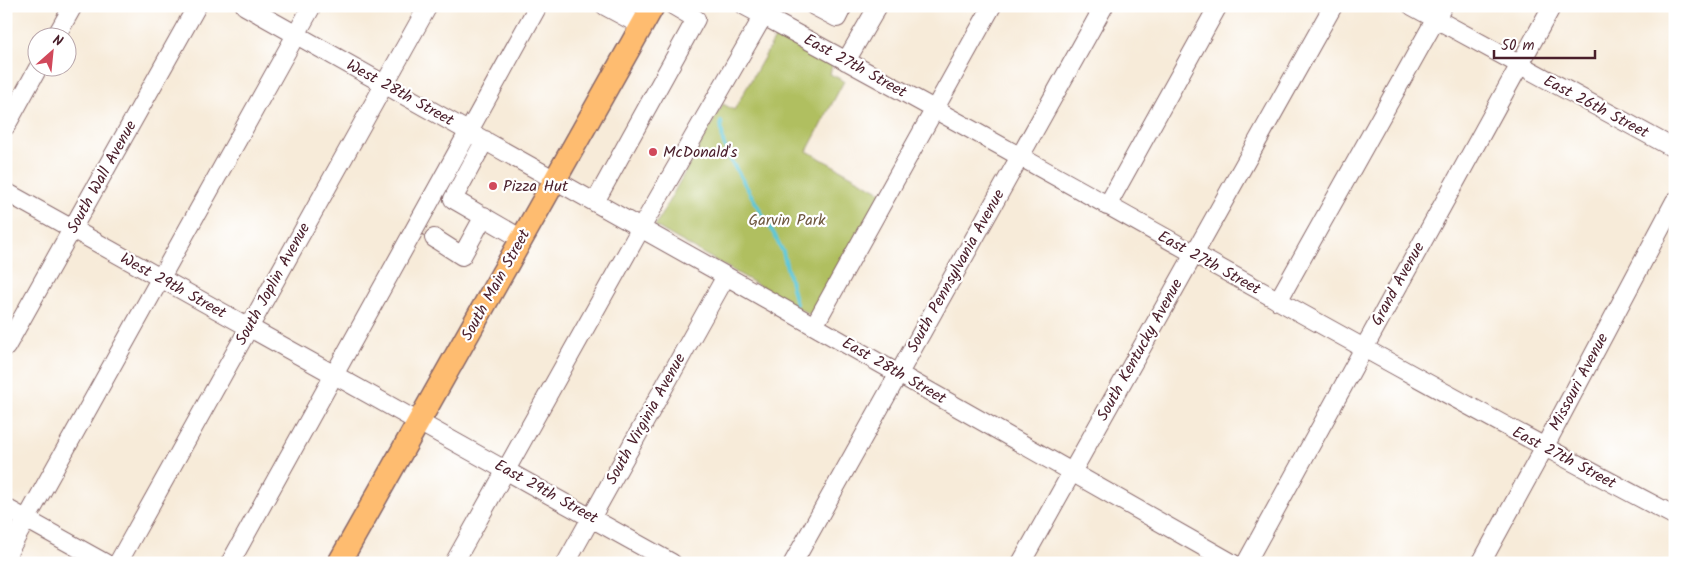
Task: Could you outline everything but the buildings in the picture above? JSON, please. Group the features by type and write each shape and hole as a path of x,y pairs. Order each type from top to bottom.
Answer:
{"main road":[{"name":"South Main Street","path":"339,563 653,6"}],"street":[{"path":"61,28 73,6"},
{"name":"South Wall Avenue","path":"6,347 197,6"},
{"name":"West 28th Street","path":"245,6 555,180"},
{"path":"6,556 312,6"},
{"name":"South Joplin Avenue","path":"118,563 428,6"},
{"path":"230,563 538,6"},
{"path":"595,202 696,19 674,6"},
{"name":"East 27th Street","path":"745,6 766,11 846,61 1544,448 1675,516"},
{"path":"814,6 836,18 844,6"},
{"path":"846,61 878,6"},
{"path":"814,326 992,6"},
{"name":"South Pennsylvania Avenue","path":"793,563 1104,6"},
{"path":"1107,206 1218,6"},
{"name":"South Kentucky Avenue","path":"1022,563 1333,6"},
{"name":"East 26th Street","path":"1412,6 1440,13 1519,66 1675,149"},
{"name":"Grand Avenue","path":"1246,563 1552,6"},
{"path":"613,8 642,26"},
{"path":"454,563 641,228 766,11"},
{"path":"1278,301 1440,13"},
{"path":"6,126 32,78"},
{"path":"484,140 453,199 522,239"},
{"name":"East 28th Street","path":"555,180 1232,563"},
{"name":"West 29th Street","path":"6,192 419,422"},
{"name":"Missouri Avenue","path":"1481,563 1675,201"},
{"path":"434,238 462,256 484,216"},
{"name":"South Virginia Avenue","path":"566,563 726,276"},
{"name":"East 29th Street","path":"419,422 672,563"},
{"path":"6,508 105,563"}],"green space":[{"name":"Garvin Park","path":"778,33 827,60 832,66 830,74 844,81 807,151 886,195 816,318 655,226 723,104 734,110"}],"waterway":[{"path":"721,122 723,142 730,159 783,252 796,304"}],"place":[{"name":"McDonald's","path":"653,152"},
{"name":"Pizza Hut","path":"493,186"}]}
